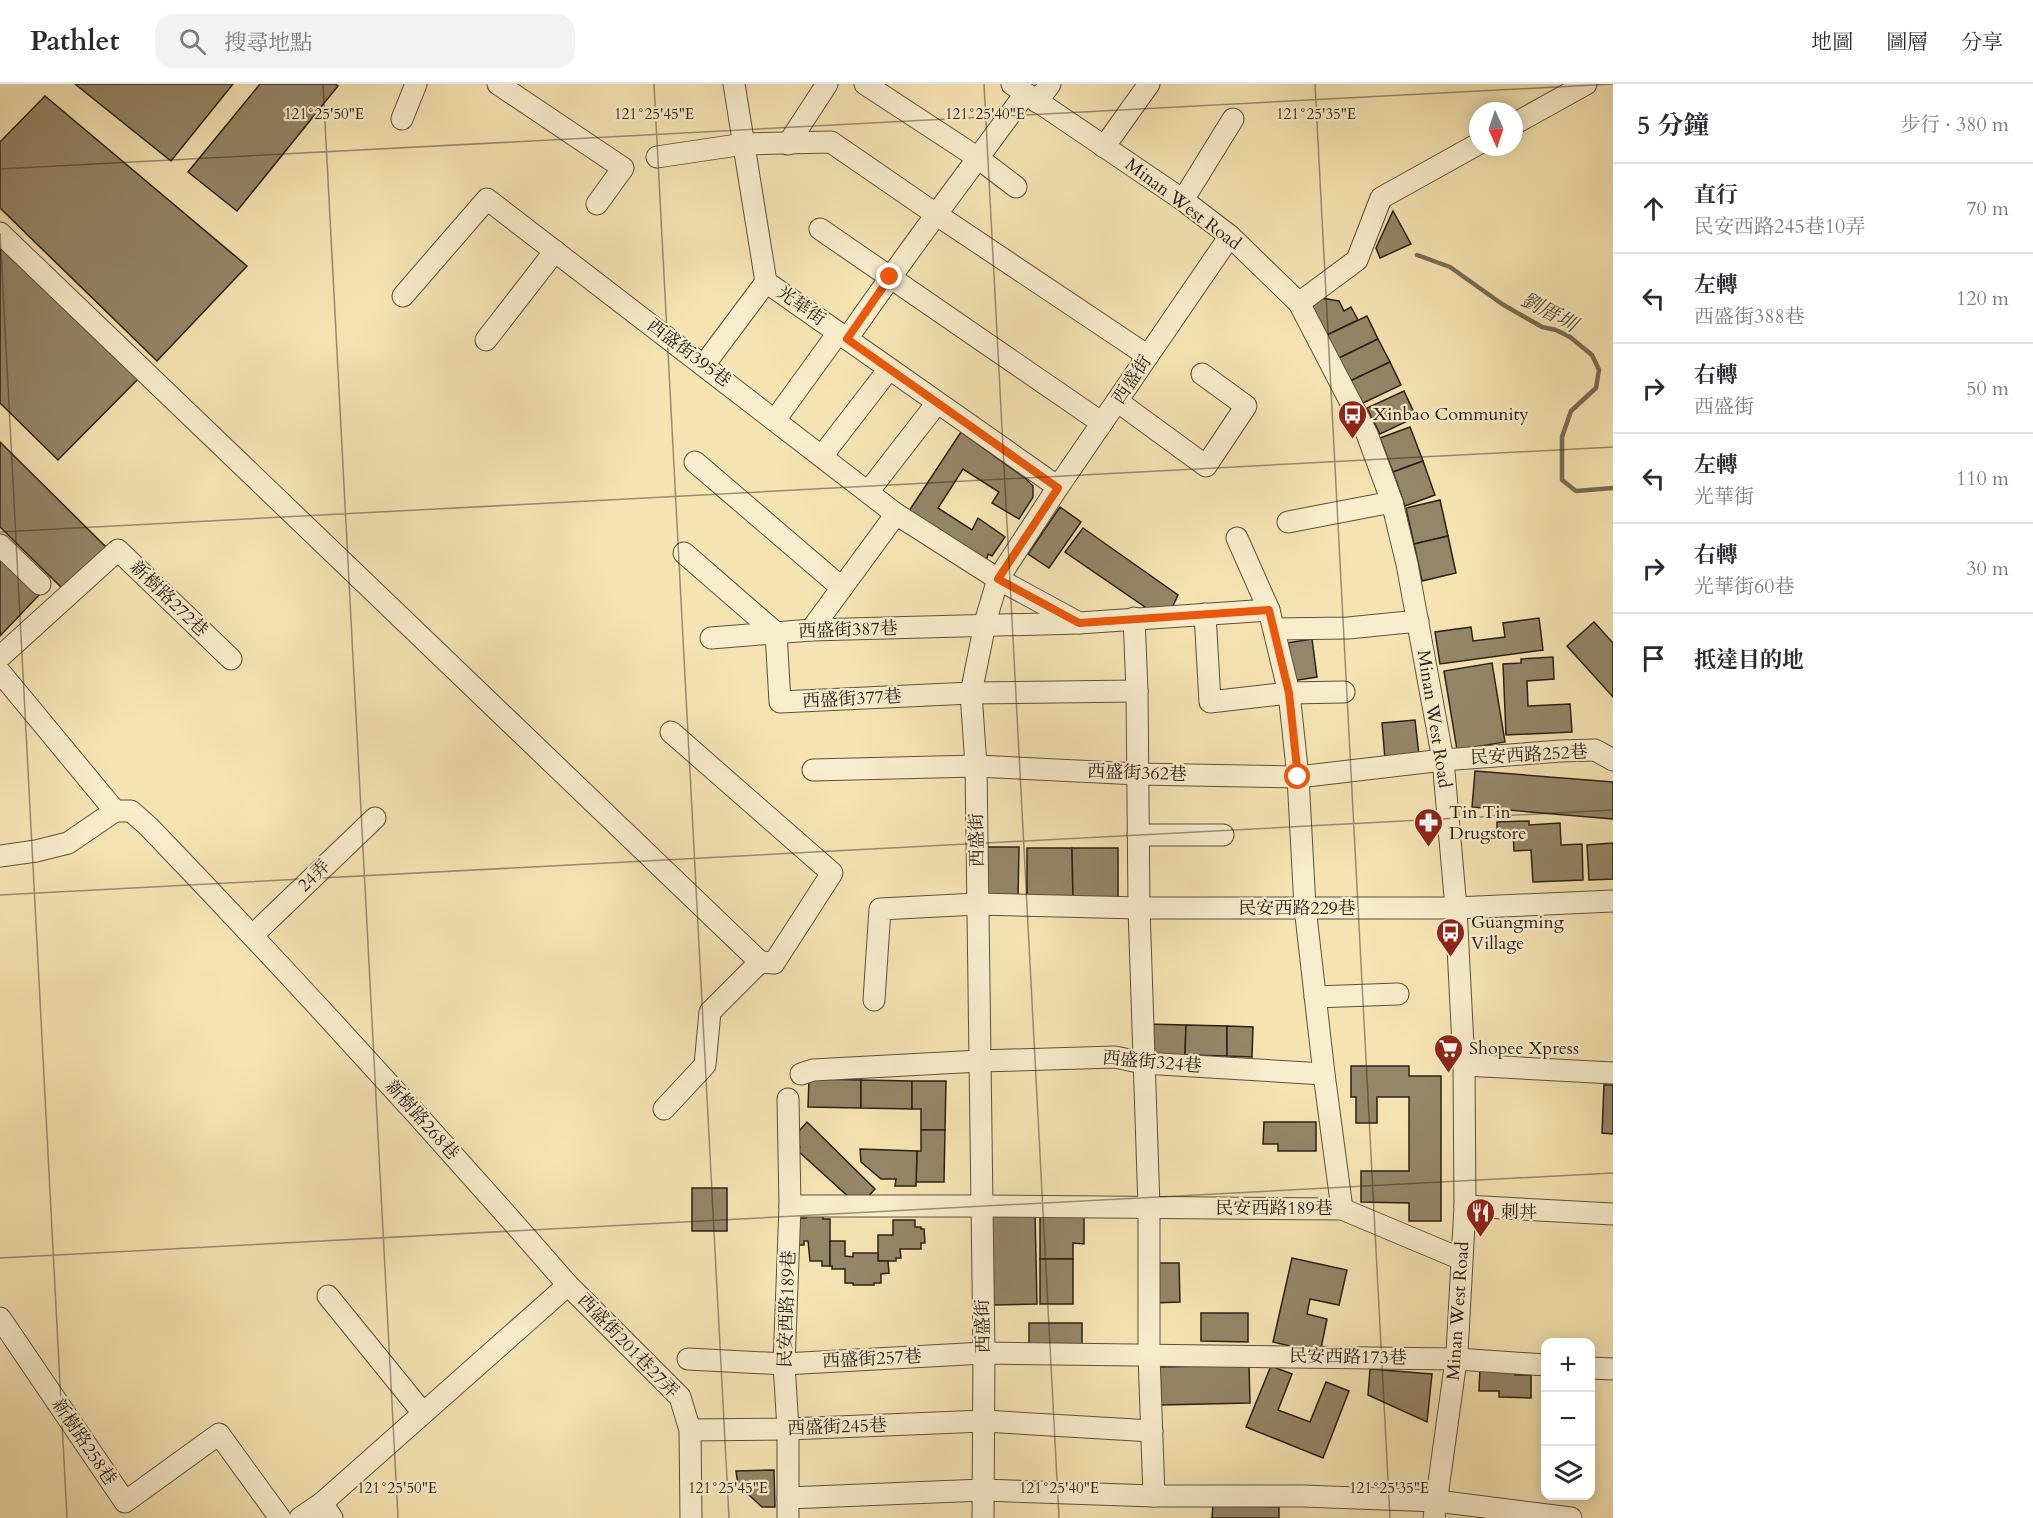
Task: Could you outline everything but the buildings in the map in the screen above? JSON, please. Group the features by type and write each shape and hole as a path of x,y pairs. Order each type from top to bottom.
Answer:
{"street":[{"path":"402,119 416,84"},
{"path":"498,84 623,168 597,204"},
{"name":"光華街","path":"734,84 766,282 1058,488"},
{"path":"788,144 827,84"},
{"path":"865,84 978,158 1016,187"},
{"path":"775,420 890,277 1025,93 1050,84"},
{"path":"1104,147 1149,84"},
{"path":"1523,119 1586,84"},
{"name":"Minan West Road","path":"1025,93 1183,201 1230,236 1299,303 1367,434 1392,502 1407,564 1443,760 1456,908 1464,1065 1465,1206 1457,1359 1435,1510"},
{"path":"1183,201 1233,119"},
{"path":"657,157 744,144 831,142 1148,356"},
{"path":"1299,303 1357,260 1382,198 1469,149"},
{"name":"西盛街395巷","path":"403,296 487,199 896,514 998,579 1079,623"},
{"path":"820,229 1102,423"},
{"path":"0,233 760,962 774,963 832,873 671,732"},
{"name":"西盛街","path":"983,1518 984,1353 976,766 971,693 998,579 1230,236"},
{"path":"486,340 555,251"},
{"path":"704,365 766,282"},
{"path":"822,456 890,369"},
{"path":"1117,401 1206,466 1246,406 1202,374"},
{"path":"868,492 937,403"},
{"path":"695,462 842,588"},
{"path":"1288,522 1392,502"},
{"path":"811,630 896,514"},
{"path":"1237,538 1272,619 1289,693 1298,777 1305,908 1342,1209"},
{"path":"0,545 40,584"},
{"name":"新樹路272巷","path":"0,657 118,549 231,659"},
{"path":"684,553 776,633"},
{"path":"1205,614 1210,702 1289,693 1344,692"},
{"name":"西盛街387巷","path":"711,638 811,630 985,627 1205,614 1348,628 1418,621"},
{"path":"1134,618 1154,1496"},
{"name":"西盛街377巷","path":"776,633 780,702 971,693"},
{"path":"0,672 115,811 68,843 36,851 0,856"},
{"path":"971,693 1137,691"},
{"name":"民安西路252巷","path":"1298,777 1443,760 1561,751 1595,750 1613,760"},
{"name":"西盛街362巷","path":"813,770 976,766 1138,774 1298,777"},
{"name":"新樹路268巷","path":"115,811 131,811 149,827 253,935 452,1152 568,1284"},
{"name":"24弄","path":"253,935 375,818"},
{"path":"1138,835 1223,835"},
{"name":"民安西路229巷","path":"874,1000 880,909 978,904 1139,908 1456,908 1613,901"},
{"path":"664,1109 705,1065 710,1012 760,962"},
{"path":"1315,997 1398,994"},
{"name":"西盛街324巷","path":"801,1074 813,1070 980,1061 1115,1057 1143,1063 1324,1074"},
{"path":"1464,1065 1613,1073"},
{"name":"民安西路189巷","path":"788,1100 790,1206 784,1364 788,1430 788,1508"},
{"name":"民安西路189巷","path":"790,1206 1342,1209 1461,1259"},
{"path":"1465,1206 1613,1214"},
{"path":"300,1518 327,1510 423,1413 568,1284"},
{"name":"西盛街201巷27弄","path":"568,1284 680,1397 690,1430 691,1518"},
{"path":"328,1296 423,1413"},
{"name":"新樹路258巷","path":"0,1318 125,1502 219,1434 280,1518"},
{"name":"西盛街257巷","path":"688,1359 784,1364 984,1353 1149,1355"},
{"name":"民安西路173巷","path":"1149,1355 1457,1359 1541,1365"},
{"path":"1595,1368 1613,1370"},
{"name":"西盛街245巷","path":"690,1430 788,1430 984,1420 1152,1431"},
{"path":"788,1508 983,1490 1154,1496 1303,1496 1435,1510 1571,1518"}],"waterway":[{"name":"劉厝圳","path":"1417,255 1450,267 1502,304 1542,327 1556,330 1570,337 1592,355 1599,370 1596,388 1571,411 1562,437 1562,480 1576,491 1613,488"}],"place":[{"name":"Xinbao Community","path":"1352,440"},
{"name":"Tin Tin Drugstore","path":"1428,848"},
{"name":"Guangming Village","path":"1450,958"},
{"name":"Shopee Xpress","path":"1448,1074"},
{"name":"刺丼","path":"1480,1238"}],"route":[{"path":"890,277 847,339 1058,488 998,579 1079,623 1269,610 1289,693 1298,777"}]}
